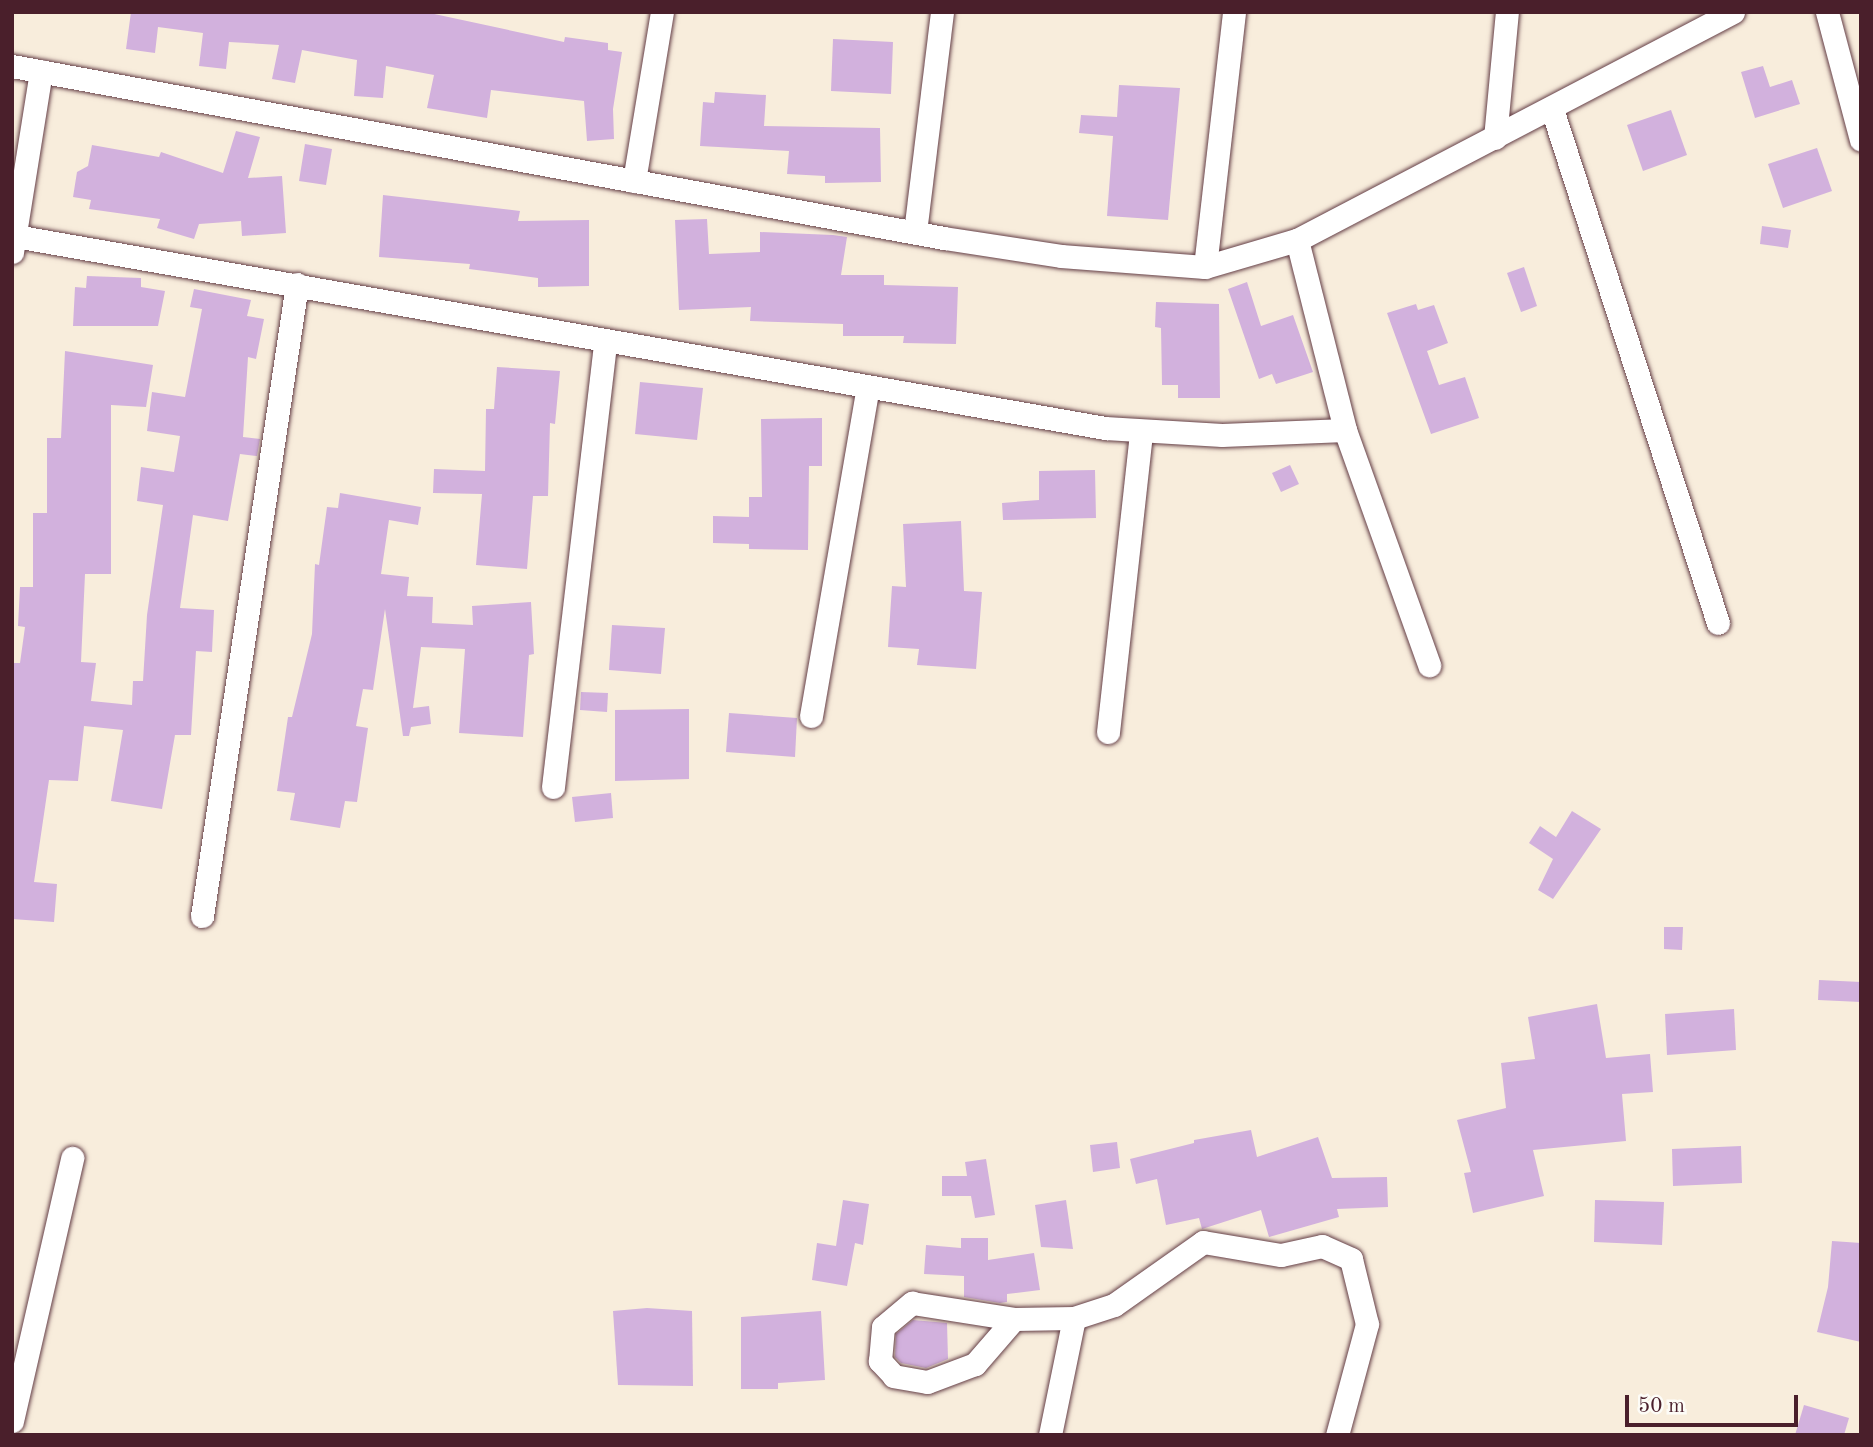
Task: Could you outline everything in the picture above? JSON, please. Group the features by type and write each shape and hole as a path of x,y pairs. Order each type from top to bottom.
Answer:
{"street":[{"path":"634,181 662,12"},
{"path":"915,232 942,12"},
{"path":"1205,267 1234,12"},
{"path":"1495,138 1507,12"},
{"path":"12,66 915,232 1061,256 1205,267 1297,240 1733,12"},
{"path":"1827,12 1861,139"},
{"path":"41,71 14,244 297,284 1105,428 1222,435 1345,429"},
{"path":"1552,109 1718,623"},
{"path":"1297,240 1345,429 1429,665"},
{"path":"202,916 297,284"},
{"path":"553,787 605,341"},
{"path":"811,716 868,387"},
{"path":"1108,732 1141,431"},
{"path":"12,1421 72,1158"},
{"path":"1014,1319 975,1364 927,1382 894,1376 880,1361 883,1327 912,1303 1014,1319 1074,1318 1114,1306 1203,1242 1281,1255 1322,1246 1351,1259 1367,1324 1337,1435"},
{"path":"1050,1435 1074,1318"}],"building":[{"path":"131,12 425,12 564,42 565,37 608,43 608,50 622,52 613,109 614,139 587,141 584,101 491,90 487,118 427,108 434,75 386,66 383,98 354,96 357,60 302,50 295,83 272,79 279,45 229,42 226,69 199,66 203,33 158,27 155,53 126,49"},
{"path":"833,39 893,42 891,94 831,91"},
{"path":"1763,66 1770,87 1792,80 1800,104 1755,118 1741,72"},
{"path":"1119,85 1180,88 1168,220 1107,216 1113,136 1079,133 1081,115 1117,117"},
{"path":"715,92 766,95 764,126 880,128 881,182 825,183 825,176 787,174 789,151 700,146 703,102 714,103"},
{"path":"1671,110 1687,155 1643,171 1627,125"},
{"path":"236,131 260,137 248,178 282,176 286,233 242,236 241,221 199,224 194,239 157,228 160,219 89,209 91,200 73,197 77,172 88,166 92,145 159,157 161,152 223,173"},
{"path":"305,144 332,149 326,185 299,181"},
{"path":"1817,148 1832,191 1783,208 1768,164"},
{"path":"383,195 520,211 518,221 589,220 589,286 538,287 538,278 469,269 470,264 379,257"},
{"path":"707,219 709,254 760,252 760,232 833,235 847,237 841,275 884,275 884,285 958,287 956,344 903,343 904,336 843,336 843,324 750,321 751,307 679,310 675,220"},
{"path":"1762,226 1791,230 1788,248 1760,244"},
{"path":"1524,267 1537,306 1521,312 1507,273"},
{"path":"87,276 141,278 141,287 165,291 158,326 73,326 75,287 86,288"},
{"path":"1247,282 1261,326 1293,315 1313,372 1276,384 1272,374 1259,379 1228,289"},
{"path":"194,289 251,300 247,316 264,319 256,359 248,357 243,437 260,439 257,456 240,454 228,521 193,515 180,608 214,610 212,652 196,651 191,735 175,735 162,809 111,801 123,730 84,726 78,781 49,780 34,882 57,884 54,922 12,919 12,663 20,663 25,627 18,626 20,587 33,587 33,513 47,513 47,438 61,438 65,351 153,365 146,407 111,405 111,574 85,574 81,662 96,663 91,701 132,705 133,681 143,681 147,615 163,505 137,501 141,467 174,472 180,436 147,431 152,392 185,397 202,309 190,307"},
{"path":"1156,302 1219,304 1220,398 1178,398 1178,385 1162,385 1161,328 1155,327"},
{"path":"1416,304 1418,310 1434,305 1448,343 1427,351 1439,385 1465,377 1479,418 1431,434 1387,313"},
{"path":"497,367 560,371 555,424 550,423 548,496 533,496 527,569 476,565 482,494 433,493 434,469 485,471 486,409 494,409"},
{"path":"640,382 703,388 697,440 635,434"},
{"path":"822,418 822,466 809,466 808,550 749,549 749,544 713,543 713,516 749,517 749,497 762,497 761,419"},
{"path":"1290,465 1299,484 1281,492 1272,473"},
{"path":"1095,470 1096,518 1003,520 1002,503 1039,500 1039,471"},
{"path":"340,493 421,507 418,525 389,520 381,574 409,577 407,596 433,597 432,623 473,625 472,606 531,602 534,654 529,655 523,737 459,733 465,649 421,647 413,708 429,706 431,724 411,727 409,736 403,736 385,609 373,690 363,689 356,726 368,728 357,802 345,801 340,828 290,820 295,793 277,791 288,717 292,717 312,634 315,564 319,565 327,507 338,508"},
{"path":"961,521 964,591 982,592 976,669 917,665 919,649 888,647 892,586 906,587 903,524"},
{"path":"612,625 665,628 661,674 609,670"},
{"path":"581,692 608,693 607,712 580,710"},
{"path":"689,709 689,779 615,781 615,710"},
{"path":"729,713 797,718 795,757 726,752"},
{"path":"611,793 613,818 575,822 572,797"},
{"path":"1572,811 1601,829 1553,899 1538,890 1553,859 1529,843 1540,826 1556,837"},
{"path":"1664,927 1683,927 1682,950 1664,949"},
{"path":"1819,980 1861,982 1861,1002 1818,1000"},
{"path":"1597,1004 1606,1058 1650,1054 1653,1092 1622,1094 1626,1141 1533,1150 1544,1196 1473,1213 1464,1173 1471,1172 1457,1120 1506,1108 1501,1063 1535,1059 1528,1017"},
{"path":"1734,1009 1736,1050 1667,1055 1665,1014"},
{"path":"1251,1130 1257,1157 1318,1137 1332,1178 1387,1177 1388,1207 1337,1209 1339,1217 1269,1237 1261,1210 1202,1229 1199,1218 1166,1225 1157,1179 1136,1184 1130,1159 1194,1143 1194,1140"},
{"path":"1117,1142 1120,1168 1093,1172 1090,1145"},
{"path":"1741,1146 1742,1183 1673,1186 1672,1149"},
{"path":"986,1159 995,1215 975,1218 971,1196 942,1196 942,1176 967,1176 965,1162"},
{"path":"843,1200 869,1204 863,1245 855,1243 847,1286 812,1280 817,1243 836,1246"},
{"path":"1066,1200 1073,1249 1041,1247 1035,1205"},
{"path":"1595,1200 1664,1202 1662,1245 1594,1242"},
{"path":"961,1238 988,1238 988,1260 1034,1253 1040,1290 1007,1294 1007,1302 1000,1303 964,1297 964,1276 924,1274 926,1245 961,1248"},
{"path":"1832,1241 1861,1243 1861,1342 1817,1332 1828,1287"},
{"path":"647,1308 692,1311 693,1386 618,1385 613,1311"},
{"path":"821,1311 825,1380 778,1383 778,1389 741,1389 741,1317"},
{"path":"913,1320 947,1323 948,1359 926,1368 901,1363 895,1357 896,1334"},
{"path":"1804,1405 1849,1418 1844,1435 1795,1435"}]}
